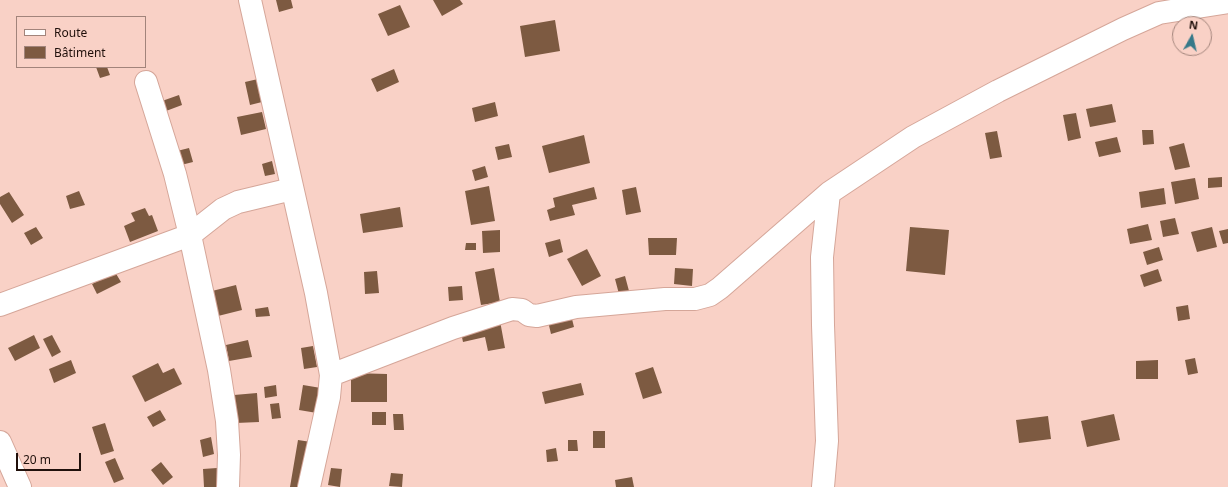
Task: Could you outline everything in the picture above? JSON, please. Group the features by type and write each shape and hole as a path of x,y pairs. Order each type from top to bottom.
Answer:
{"street":[{"path":"250,0 316,293 331,375 329,397 310,487"},
{"path":"331,375 452,328 512,309 522,310 529,315 537,316 576,307 666,299 695,299 710,295 829,193 913,137 998,91 1123,29 1159,13 1228,2"},
{"path":"146,82 174,174 190,235 219,370 229,455 228,487"},
{"path":"0,305 190,235 223,209 238,202 292,189"},
{"path":"823,487 827,441 822,257 829,193"},
{"path":"0,442 20,487"}],"building":[{"path":"276,0 291,0 293,8 279,12"},
{"path":"433,0 460,0 463,4 442,16"},
{"path":"400,5 410,27 388,36 378,14"},
{"path":"555,20 560,51 525,57 520,26"},
{"path":"96,68 107,68 110,75 100,78"},
{"path":"394,69 399,82 377,92 371,79"},
{"path":"258,79 262,102 250,105 245,82"},
{"path":"179,95 182,105 166,111 162,101"},
{"path":"495,102 498,116 475,122 472,108"},
{"path":"1112,104 1116,122 1090,127 1086,109"},
{"path":"262,112 266,129 241,135 237,117"},
{"path":"1076,113 1081,138 1068,141 1063,115"},
{"path":"1142,130 1153,130 1154,144 1143,145"},
{"path":"997,131 1002,157 990,159 985,133"},
{"path":"584,135 590,163 549,173 542,146"},
{"path":"1117,137 1121,152 1099,157 1095,142"},
{"path":"1184,143 1190,167 1175,170 1169,147"},
{"path":"509,144 512,157 498,160 495,147"},
{"path":"189,148 193,162 181,165 177,151"},
{"path":"272,161 275,174 265,176 262,164"},
{"path":"485,166 488,177 475,181 472,170"},
{"path":"1222,177 1222,187 1208,188 1208,178"},
{"path":"1195,178 1199,199 1175,204 1171,182"},
{"path":"489,186 495,221 471,225 465,191"},
{"path":"594,187 597,199 572,205 575,215 550,221 547,210 555,207 553,198"},
{"path":"636,187 641,212 626,215 622,190"},
{"path":"1164,188 1166,204 1141,208 1139,192"},
{"path":"79,191 85,205 70,209 66,196"},
{"path":"9,192 24,215 12,223 0,204 0,197"},
{"path":"400,207 403,227 363,233 360,214"},
{"path":"145,208 149,216 152,215 158,231 130,242 124,226 135,221 131,213"},
{"path":"1175,218 1179,234 1163,237 1160,221"},
{"path":"1148,224 1152,240 1130,244 1127,229"},
{"path":"36,227 43,238 31,245 24,233"},
{"path":"910,227 949,230 945,275 906,271"},
{"path":"1212,227 1217,247 1197,252 1191,232"},
{"path":"1228,229 1228,243 1223,244 1219,231"},
{"path":"500,230 500,252 483,253 482,231"},
{"path":"648,238 677,238 676,255 649,255"},
{"path":"560,239 563,252 549,257 545,243"},
{"path":"466,243 476,243 476,250 465,250"},
{"path":"1159,247 1163,260 1147,265 1143,252"},
{"path":"587,249 601,276 582,286 567,259"},
{"path":"494,268 500,302 481,305 475,272"},
{"path":"675,268 693,269 692,286 674,284"},
{"path":"1158,269 1162,281 1144,287 1140,275"},
{"path":"377,271 379,293 365,294 364,272"},
{"path":"115,272 121,282 97,294 92,284"},
{"path":"625,276 629,291 619,294 615,279"},
{"path":"236,285 242,310 218,316 212,291"},
{"path":"462,286 463,300 449,301 448,287"},
{"path":"1188,305 1190,319 1178,321 1176,307"},
{"path":"268,307 270,316 256,317 255,309"},
{"path":"570,311 574,327 551,334 547,317"},
{"path":"500,321 505,348 488,351 485,337 463,342 460,328"},
{"path":"34,335 40,348 15,361 8,348"},
{"path":"52,335 61,352 52,357 43,339"},
{"path":"248,340 252,357 229,361 226,345"},
{"path":"313,346 317,367 304,369 301,348"},
{"path":"1195,358 1198,373 1188,375 1185,360"},
{"path":"71,360 76,373 54,383 49,369"},
{"path":"1158,360 1158,379 1136,379 1136,361"},
{"path":"158,363 163,373 174,368 182,384 145,402 132,376"},
{"path":"653,367 662,393 643,399 635,373"},
{"path":"351,373 387,374 387,402 351,402"},
{"path":"581,383 584,395 545,404 542,392"},
{"path":"276,385 277,396 265,398 264,387"},
{"path":"303,385 321,388 317,413 299,410"},
{"path":"257,393 259,422 236,423 234,395"},
{"path":"279,403 281,418 272,419 270,404"},
{"path":"160,410 166,420 153,427 147,417"},
{"path":"372,412 386,412 386,425 372,425"},
{"path":"393,414 403,414 404,430 394,430"},
{"path":"1114,414 1120,440 1087,447 1081,421"},
{"path":"1048,416 1051,439 1019,443 1016,420"},
{"path":"105,423 114,451 101,455 92,427"},
{"path":"593,431 605,431 605,448 593,448"},
{"path":"211,437 214,454 203,457 200,440"},
{"path":"298,440 311,442 304,487 290,487"},
{"path":"568,440 577,440 578,451 568,451"},
{"path":"556,448 558,461 547,462 546,450"},
{"path":"115,458 124,479 114,483 105,462"},
{"path":"161,462 173,477 163,485 151,470"},
{"path":"217,468 218,487 204,487 203,469"},
{"path":"331,468 342,469 340,487 328,485"},
{"path":"391,473 403,474 402,487 389,486"},
{"path":"632,477 634,487 616,487 615,480"}]}
